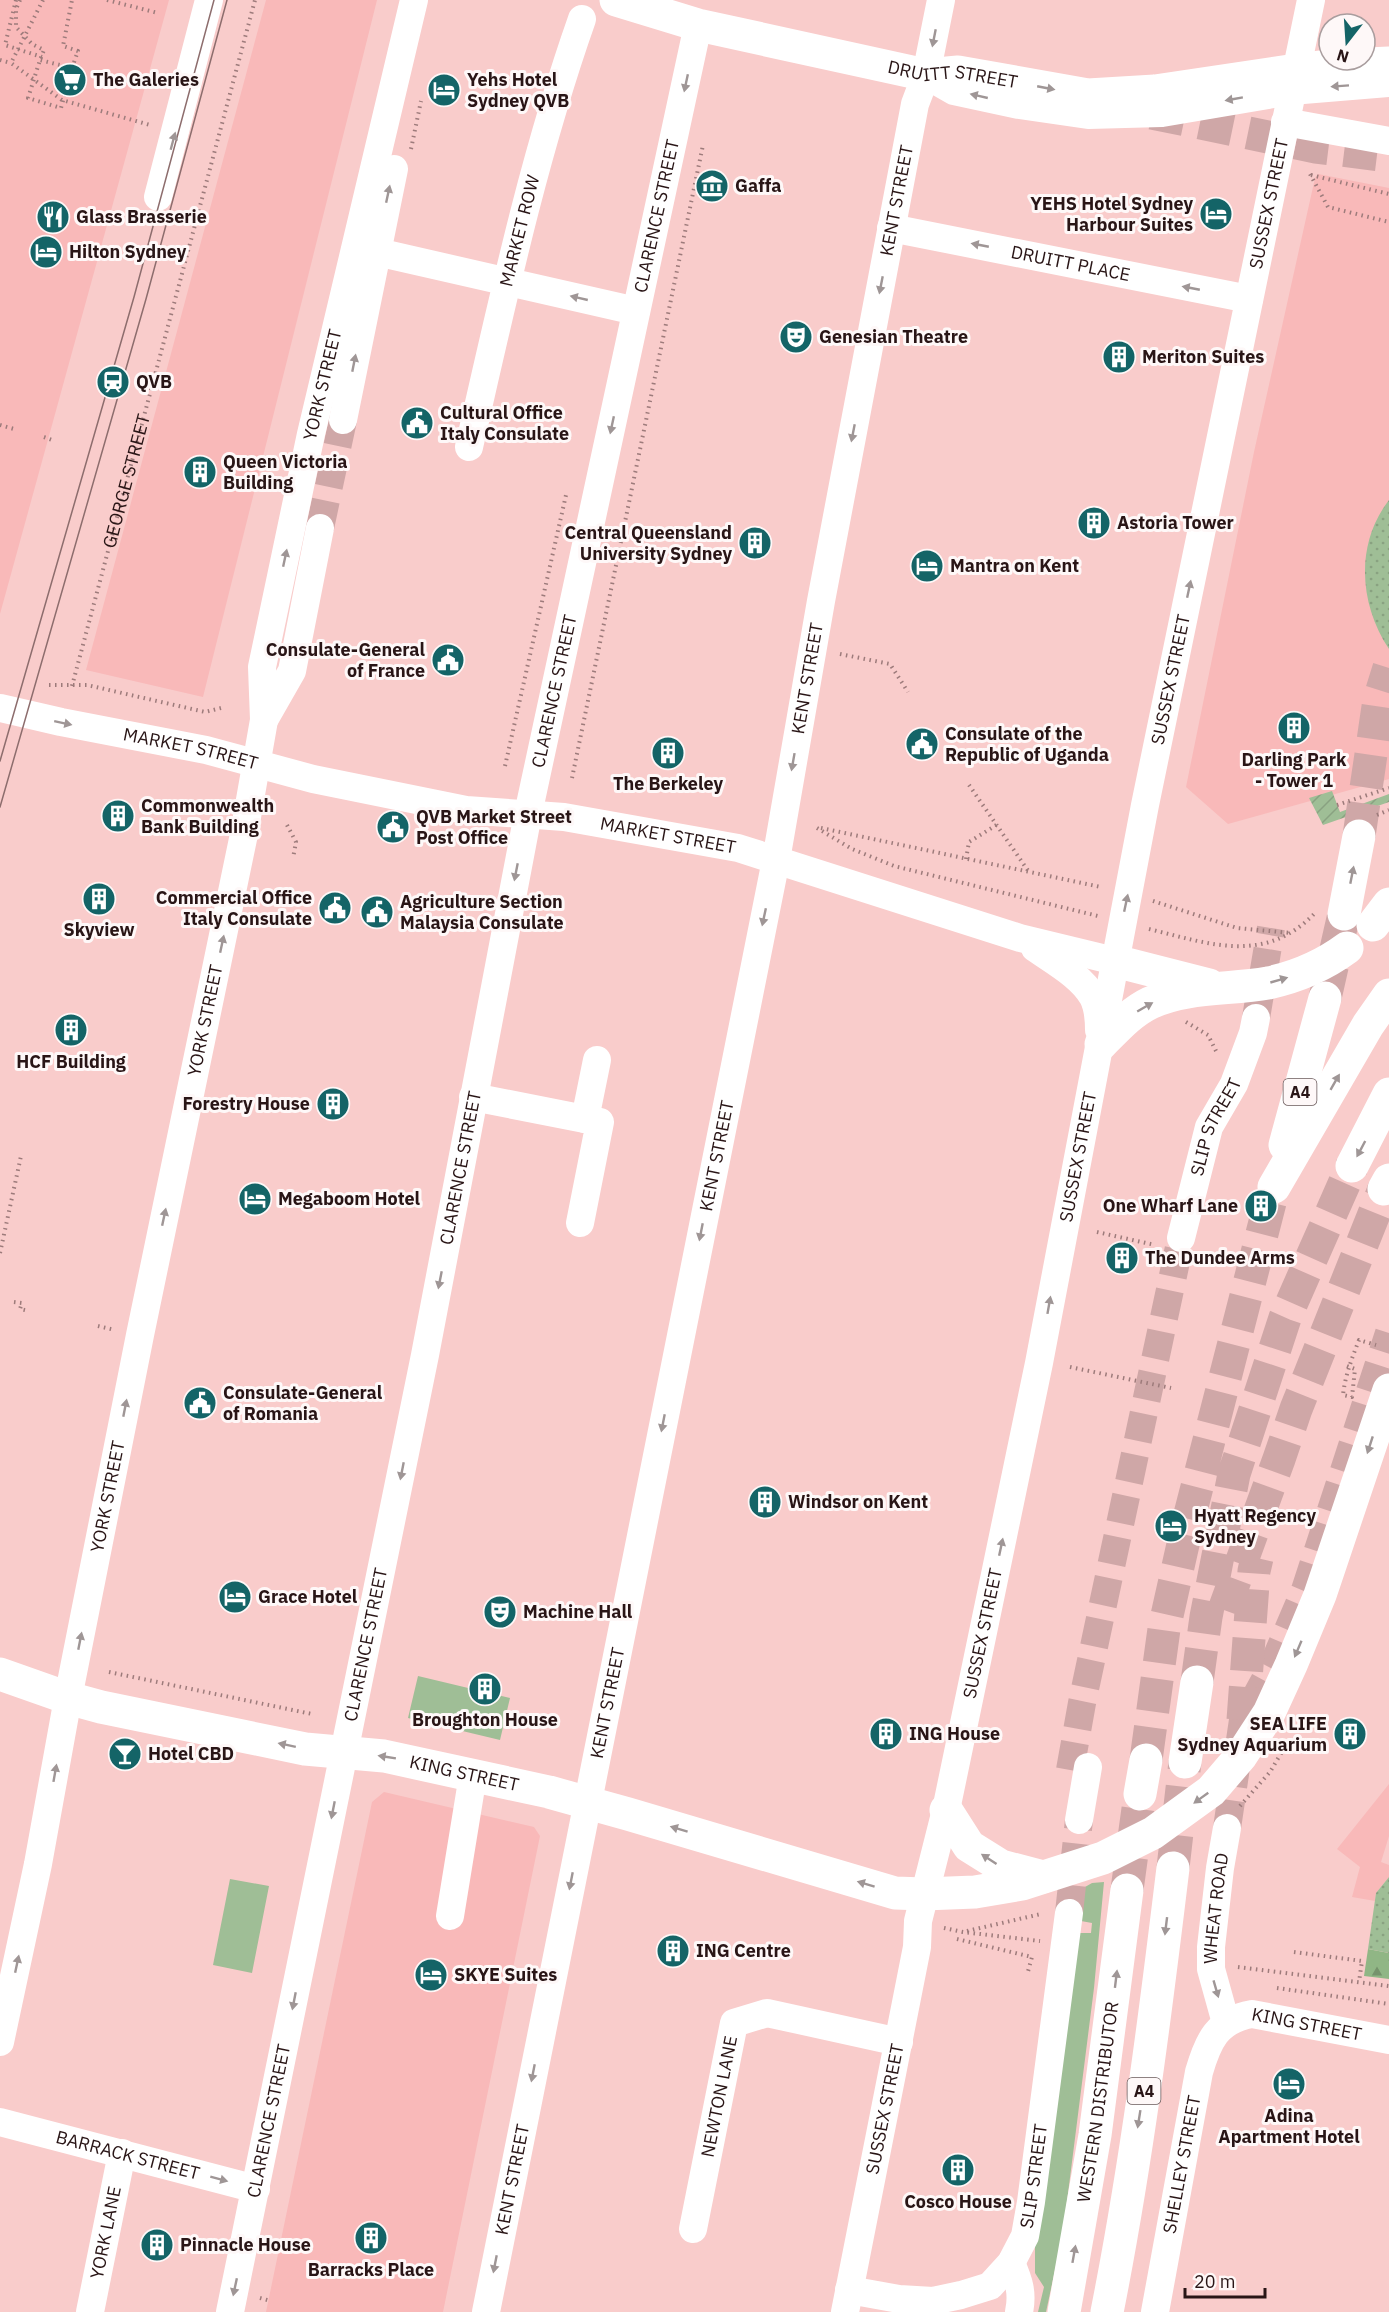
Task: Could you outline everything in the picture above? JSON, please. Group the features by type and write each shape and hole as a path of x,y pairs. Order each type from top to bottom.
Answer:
{"main road":[{"name":"DRUITT STREET","path":"616,0 698,25 926,75 958,72 1058,90 1100,94 1294,81 1327,66 1389,63"},
{"path":"1357,911 1359,836"},
{"path":"1101,1044 1127,1018 1149,1003 1181,993 1268,983 1317,966 1347,948"},
{"path":"1115,961 1221,988"},
{"name":"A4","path":"1325,998 1274,1187 1368,1025 1389,995"},
{"path":"1352,1166 1389,1094"},
{"name":"KING STREET","path":"0,1674 101,1707 305,1749 384,1756 587,1802 895,1893 963,1893 996,1890 1103,1858 1153,1833 1211,1791 1241,1756 1269,1713 1320,1595 1389,1390"},
{"path":"1185,1762 1197,1682"},
{"path":"1140,1794 1146,1760"},
{"path":"946,1810 969,1846 1000,1866 1044,1877"},
{"name":"A4","path":"1107,2312 1118,2257 1156,2011 1173,1868"},
{"name":"WESTERN DISTRIBUTOR","path":"1064,2312 1095,2135 1127,1890"}],"street":[{"path":"158,197 209,0"},
{"name":"YORK STREET","path":"0,2042 38,1864 68,1698 140,1335 244,834 264,720 262,667 264,657 314,423 414,0"},
{"path":"343,420 429,0"},
{"name":"KENT STREET","path":"486,2312 776,860 821,600 915,104 926,75 941,0"},
{"name":"SUSSEX STREET","path":"847,2301 917,1947 918,1921 946,1810 1039,1363 1115,961 1311,0"},
{"name":"MARKET ROW","path":"469,447 507,281 568,58 582,19"},
{"name":"CLARENCE STREET","path":"230,2312 431,1323 528,814 698,25"},
{"path":"1294,81 1389,84"},
{"path":"1285,122 1389,141"},
{"name":"DRUITT PLACE","path":"891,228 1249,299"},
{"path":"376,252 636,311"},
{"path":"264,720 292,671 320,528"},
{"name":"MARKET STREET","path":"2,716 61,722 206,750 313,779 466,810 564,817 731,847 1020,938 1115,961"},
{"path":"1020,938 1067,970 1094,998 1101,1044"},
{"name":"SLIP STREET","path":"1169,1242 1209,1127 1234,1084 1253,1033 1256,1018"},
{"path":"585,1119 597,1060"},
{"path":"473,1097 600,1122 580,1222"},
{"path":"1079,1769 1079,1820"},
{"path":"450,1916 473,1775"},
{"name":"WHEAT ROAD","path":"1226,2023 1211,1970 1211,1947 1227,1828"},
{"name":"SLIP STREET","path":"847,2301 899,2299 933,2301 961,2295 990,2286 1011,2264 1025,2236 1031,2202 1069,1913"},
{"name":"NEWTON LANE","path":"693,2229 734,2023 766,2013 899,2042"},
{"name":"KING STREET","path":"1226,2023 1239,2016 1252,2014 1389,2040"},
{"name":"SHELLEY STREET","path":"1155,2312 1199,2072 1206,2048 1226,2023"},
{"name":"BARRACK STREET","path":"0,2122 256,2189"},
{"name":"YORK LANE","path":"90,2312 122,2154"},
{"path":"1011,2264 1021,2285 1019,2312"}],"path":[{"path":"18,0 16,27 32,44 44,50 28,98 61,108 78,51 63,46 72,0"},
{"path":"18,0 5,45 72,68"},
{"path":"12,63 43,0"},
{"path":"106,0 158,13"},
{"name":"GEORGE STREET","path":"72,686 255,0"},
{"path":"0,60 12,63 62,100 175,132"},
{"path":"409,161 423,92"},
{"path":"572,778 704,141"},
{"path":"1389,194 1310,174 1328,207 1389,222"},
{"path":"0,426 14,429"},
{"path":"44,438 55,441"},
{"path":"840,654 890,664 908,692"},
{"path":"49,685 87,685 205,712 221,708"},
{"path":"969,784 1030,873"},
{"path":"1337,805 1389,788"},
{"path":"966,859 969,842 998,824"},
{"path":"288,825 296,842 293,858"},
{"path":"1099,917 894,866 852,849 817,828 1101,887"},
{"path":"1152,901 1185,910 1217,923 1261,931 1291,933"},
{"path":"1144,928 1228,947 1245,947 1278,940 1301,927 1315,913 1357,911"},
{"path":"1184,1020 1208,1035 1219,1057"},
{"path":"0,1253 21,1156"},
{"path":"0,1223 6,1225"},
{"path":"1097,1232 1169,1242"},
{"path":"14,1302 21,1303 20,1309 29,1311"},
{"path":"1347,1366 1355,1369 1352,1397 1343,1395 1345,1381 1359,1340 1376,1345"},
{"path":"1070,1367 1171,1388"},
{"path":"110,1672 312,1714"},
{"path":"963,1932 1035,1916"},
{"path":"949,1929 1012,1937"},
{"path":"957,1939 1032,1957 1027,1975"},
{"path":"1294,1952 1362,1961 1359,1983"},
{"path":"1302,1975 1389,1986"},
{"path":"1272,1988 1389,2004"},
{"path":"260,2298 271,2301"}],"shaded area":[{"path":"0,0 169,0 0,614"},
{"name":"Queen Victoria Building","path":"266,0 377,0 203,697 86,670"},
{"path":"1318,174 1389,188 1389,779 1228,824 1186,787 1254,452 1315,178"},
{"path":"1389,1784 1389,1836 1381,1862 1389,1865 1389,1877 1376,1893 1375,1901 1352,1897 1360,1867 1337,1849"},
{"path":"384,1792 534,1827 540,1836 443,2312 266,2312 372,1802"}],"green space":[{"path":"1389,500 1389,649 1372,613 1365,574 1370,536"},
{"path":"1332,791 1340,812 1389,794 1389,802 1323,825 1309,798"},
{"path":"418,1676 510,1698 500,1740 408,1718"},
{"path":"1389,1877 1389,1953 1368,1949 1376,1893"},
{"path":"230,1879 269,1886 252,1973 213,1965"},
{"path":"1104,1882 1094,1988 1063,2233 1046,2312 1038,2312 1044,2287 1035,2273 1035,2246 1079,1933 1091,1933 1092,1923 1081,1921 1085,1887 1092,1883"},
{"path":"1368,1949 1389,1953 1389,1979 1364,1976"}],"tunnel":[{"path":"1152,113 1316,147 1389,156"},
{"path":"320,528 343,420"},
{"path":"1359,836 1379,700 1389,668"},
{"path":"1325,998 1344,914"},
{"path":"1256,1018 1271,928"},
{"path":"1197,1682 1206,1617 1234,1474 1285,1318 1352,1166"},
{"path":"1146,1760 1164,1629 1188,1522 1274,1187"},
{"path":"1224,1610 1296,1409 1384,1189"},
{"path":"1070,1770 1082,1703 1181,1238"},
{"path":"1227,1828 1243,1720 1273,1665 1305,1590 1389,1333"},
{"path":"1243,1720 1254,1571 1257,1558"},
{"path":"1173,1868 1185,1762"},
{"path":"1127,1890 1140,1794"},
{"path":"1069,1913 1079,1820"}],"tram line":[{"path":"0,761 134,297 214,0"},
{"path":"0,807 146,299 227,0"}],"place":[{"name":"The Galeries","path":"70,80"},
{"name":"Yehs Hotel Sydney QVB","path":"444,90"},
{"name":"Gaffa","path":"712,186"},
{"name":"YEHS Hotel Sydney Harbour Suites","path":"1216,214"},
{"name":"Glass Brasserie","path":"53,217"},
{"name":"Hilton Sydney","path":"46,252"},
{"name":"Genesian Theatre","path":"796,337"},
{"name":"Meriton Suites","path":"1119,357"},
{"name":"QVB","path":"113,382"},
{"name":"Cultural Office Italy Consulate","path":"417,423"},
{"name":"Queen Victoria Building","path":"200,472"},
{"name":"Astoria Tower","path":"1094,523"},
{"name":"Central Queensland University Sydney","path":"755,543"},
{"name":"Mantra on Kent","path":"927,566"},
{"name":"Consulate-General of France","path":"448,660"},
{"name":"Darling Park - Tower 1","path":"1294,728"},
{"name":"Consulate of the Republic of Uganda","path":"922,744"},
{"name":"The Berkeley","path":"668,753"},
{"name":"Commonwealth Bank Building","path":"118,816"},
{"name":"QVB Market Street Post Office","path":"393,827"},
{"name":"Skyview","path":"99,899"},
{"name":"Commercial Office Italy Consulate","path":"335,908"},
{"name":"Agriculture Section Malaysia Consulate","path":"377,912"},
{"name":"HCF Building","path":"71,1030"},
{"name":"Forestry House","path":"333,1104"},
{"name":"Megaboom Hotel","path":"255,1199"},
{"name":"One Wharf Lane","path":"1261,1206"},
{"name":"The Dundee Arms","path":"1122,1258"},
{"name":"Consulate-General of Romania","path":"200,1403"},
{"name":"Windsor on Kent","path":"765,1502"},
{"name":"Hyatt Regency Sydney","path":"1171,1526"},
{"name":"Grace Hotel","path":"235,1597"},
{"name":"Machine Hall","path":"500,1612"},
{"name":"Broughton House","path":"485,1689"},
{"name":"ING House","path":"886,1734"},
{"name":"SEA LIFE Sydney Aquarium","path":"1350,1734"},
{"name":"Hotel CBD","path":"125,1754"},
{"name":"ING Centre","path":"673,1951"},
{"name":"SKYE Suites","path":"431,1975"},
{"name":"Adina Apartment Hotel","path":"1289,2084"},
{"name":"Cosco House","path":"958,2170"},
{"name":"Barracks Place","path":"371,2238"},
{"name":"Pinnacle House","path":"157,2245"}]}
